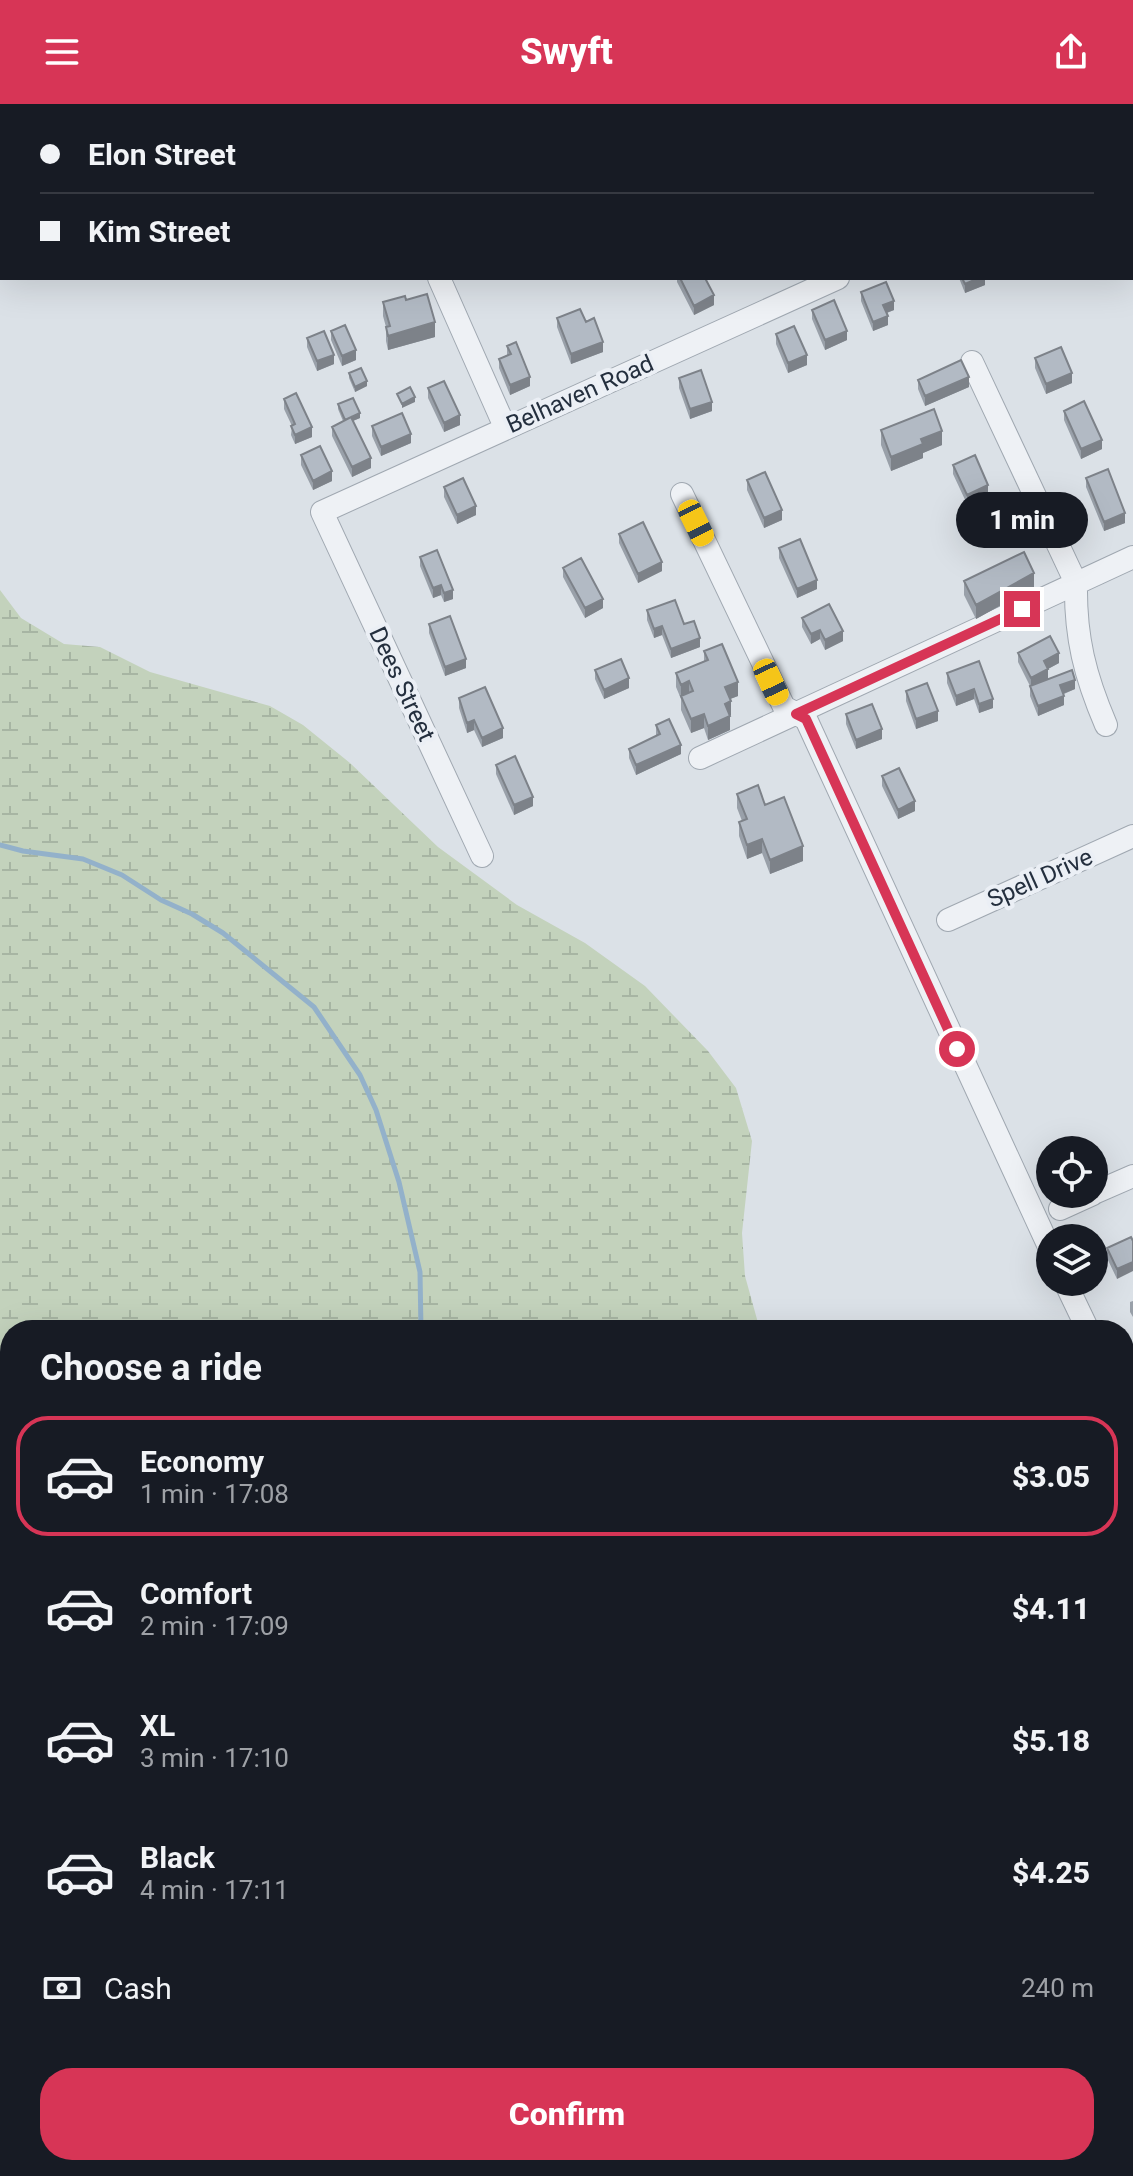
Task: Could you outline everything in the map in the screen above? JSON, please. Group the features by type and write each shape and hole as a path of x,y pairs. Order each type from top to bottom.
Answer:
{"street":[{"path":"440,280 505,427"},
{"name":"Belhaven Road","path":"322,512 834,280"},
{"path":"972,362 1076,583 1075,619 1083,664 1106,725"},
{"path":"682,494 784,707 806,719 1038,1224"},
{"name":"Dees Street","path":"322,512 482,856"},
{"path":"700,758 1133,557"},
{"name":"Spell Drive","path":"948,920 1133,836"},
{"path":"1108,1187 1133,1176"},
{"path":"1072,1296 1083,1320"}],"green space":[{"path":"0,590 21,618 64,644 100,647 150,672 270,706 303,725 350,763 438,847 517,905 585,943 645,986 708,1051 736,1088 752,1141 742,1233 745,1276 757,1320 0,1320"}],"building":[{"path":"681,280 706,280 714,295 694,306"},
{"path":"886,282 894,301 883,305 888,316 873,322 861,292"},
{"path":"427,294 435,322 388,336 386,327 390,326 383,302"},
{"path":"834,300 847,331 825,340 812,310"},
{"path":"580,309 586,322 594,318 603,342 571,354 557,318"},
{"path":"345,325 356,350 342,356 331,331"},
{"path":"794,326 807,355 788,363 776,334"},
{"path":"324,331 334,355 317,361 307,338"},
{"path":"516,342 530,377 510,385 499,359 511,354 507,346"},
{"path":"1061,347 1072,373 1046,384 1035,358"},
{"path":"961,360 969,377 925,396 918,380"},
{"path":"361,368 367,381 355,387 349,373"},
{"path":"701,370 712,402 690,409 679,378"},
{"path":"444,381 460,415 444,423 428,388"},
{"path":"410,387 415,397 402,404 397,394"},
{"path":"296,393 312,427 295,435 291,426 295,424 284,399"},
{"path":"353,398 360,413 345,420 338,404"},
{"path":"1084,401 1102,440 1081,449 1064,411"},
{"path":"934,409 942,431 921,439 923,444 891,457 881,430"},
{"path":"402,413 411,434 381,447 372,426"},
{"path":"351,417 371,458 352,467 332,427"},
{"path":"320,446 332,471 313,481 301,455"},
{"path":"975,455 988,485 967,495 953,465"},
{"path":"1108,469 1125,513 1104,522 1086,478"},
{"path":"765,472 782,510 764,518 747,480"},
{"path":"463,478 476,506 457,515 444,487"},
{"path":"643,522 662,562 638,574 619,534"},
{"path":"800,539 817,580 797,589 779,548"},
{"path":"437,550 453,590 444,593 441,585 433,588 420,557"},
{"path":"1024,552 1034,573 976,605 964,581"},
{"path":"581,558 603,599 585,608 563,568"},
{"path":"675,600 684,624 694,621 700,638 671,649 662,626 654,629 647,610"},
{"path":"829,604 843,631 825,640 820,630 811,634 802,618"},
{"path":"450,616 466,659 445,667 429,624"},
{"path":"1050,636 1059,653 1044,661 1048,669 1031,678 1018,653"},
{"path":"722,644 738,682 725,687 731,701 725,704 730,716 708,726 704,714 691,719 681,696 693,691 689,681 681,685 676,673 708,660 704,651"},
{"path":"621,659 629,678 604,690 595,670"},
{"path":"979,661 993,699 979,704 974,689 956,696 947,673"},
{"path":"1072,670 1075,680 1060,685 1064,696 1038,706 1030,686"},
{"path":"927,683 938,711 916,719 906,691"},
{"path":"485,687 503,728 482,738 474,720 467,723 459,698"},
{"path":"872,704 882,729 856,740 846,714"},
{"path":"669,719 681,745 636,765 629,749 660,734 656,725"},
{"path":"515,756 533,797 514,805 496,765"},
{"path":"899,768 915,801 898,810 882,776"},
{"path":"758,785 765,805 784,797 803,846 770,860 762,839 747,845 739,822 747,819 737,794"},
{"path":"1131,1237 1133,1262 1117,1269 1108,1248"}],"waterway":[{"path":"0,845 83,859 122,875 223,933 314,1007 360,1075 376,1110 399,1182 420,1272 421,1320"}],"route":[{"path":"957,1049 806,719 796,714 1022,609"}]}
